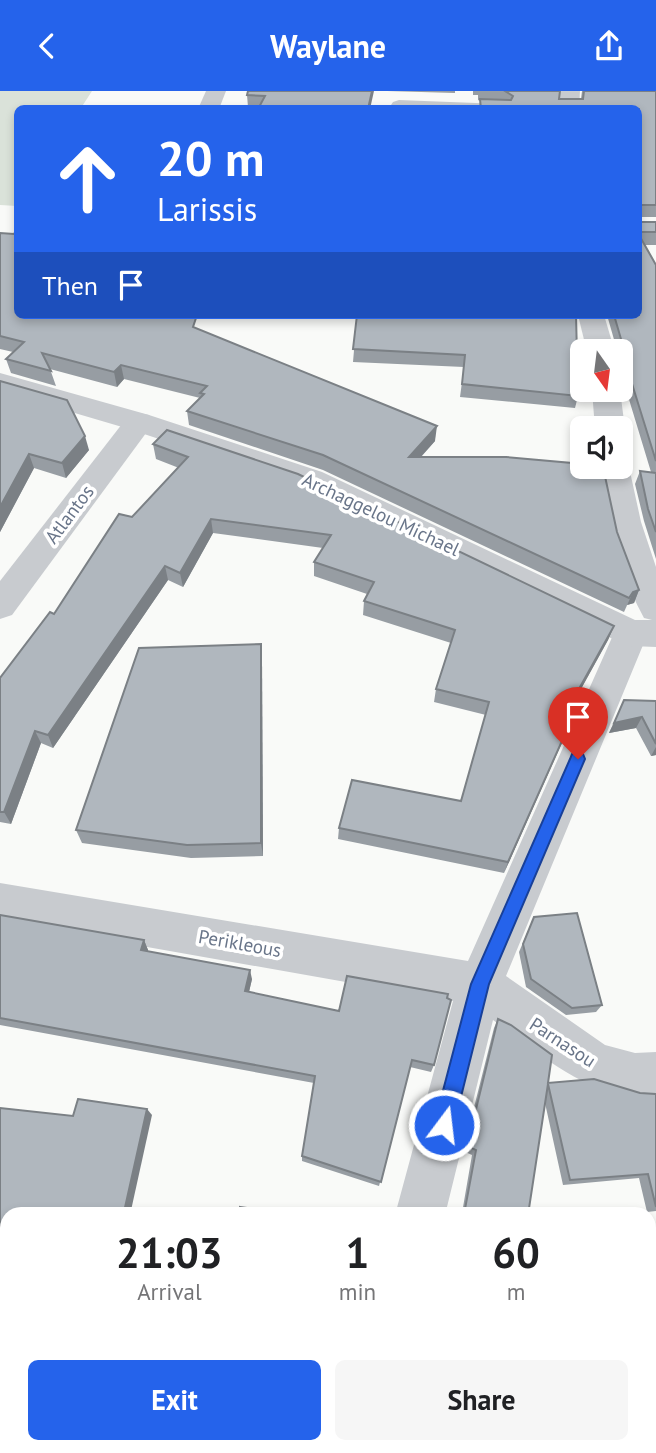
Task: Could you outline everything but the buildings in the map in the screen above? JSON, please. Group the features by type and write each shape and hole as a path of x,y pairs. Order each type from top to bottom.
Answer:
{"street":[{"path":"593,319 598,339"},
{"name":"Archaggelou Michael","path":"0,382 139,422 311,479 648,626"},
{"name":"Atlantos","path":"5,591 139,422"},
{"path":"422,1207 480,984 648,626 643,579 617,493 615,479"},
{"name":"Perikleous","path":"0,902 480,984"},
{"name":"Parnasou","path":"480,984 594,1065 635,1076 656,1075"}],"shaded area":[{"path":"0,91 92,91 83,105 14,105 14,206 0,205"}],"route":[{"path":"444,1125 480,984 578,759"}]}
